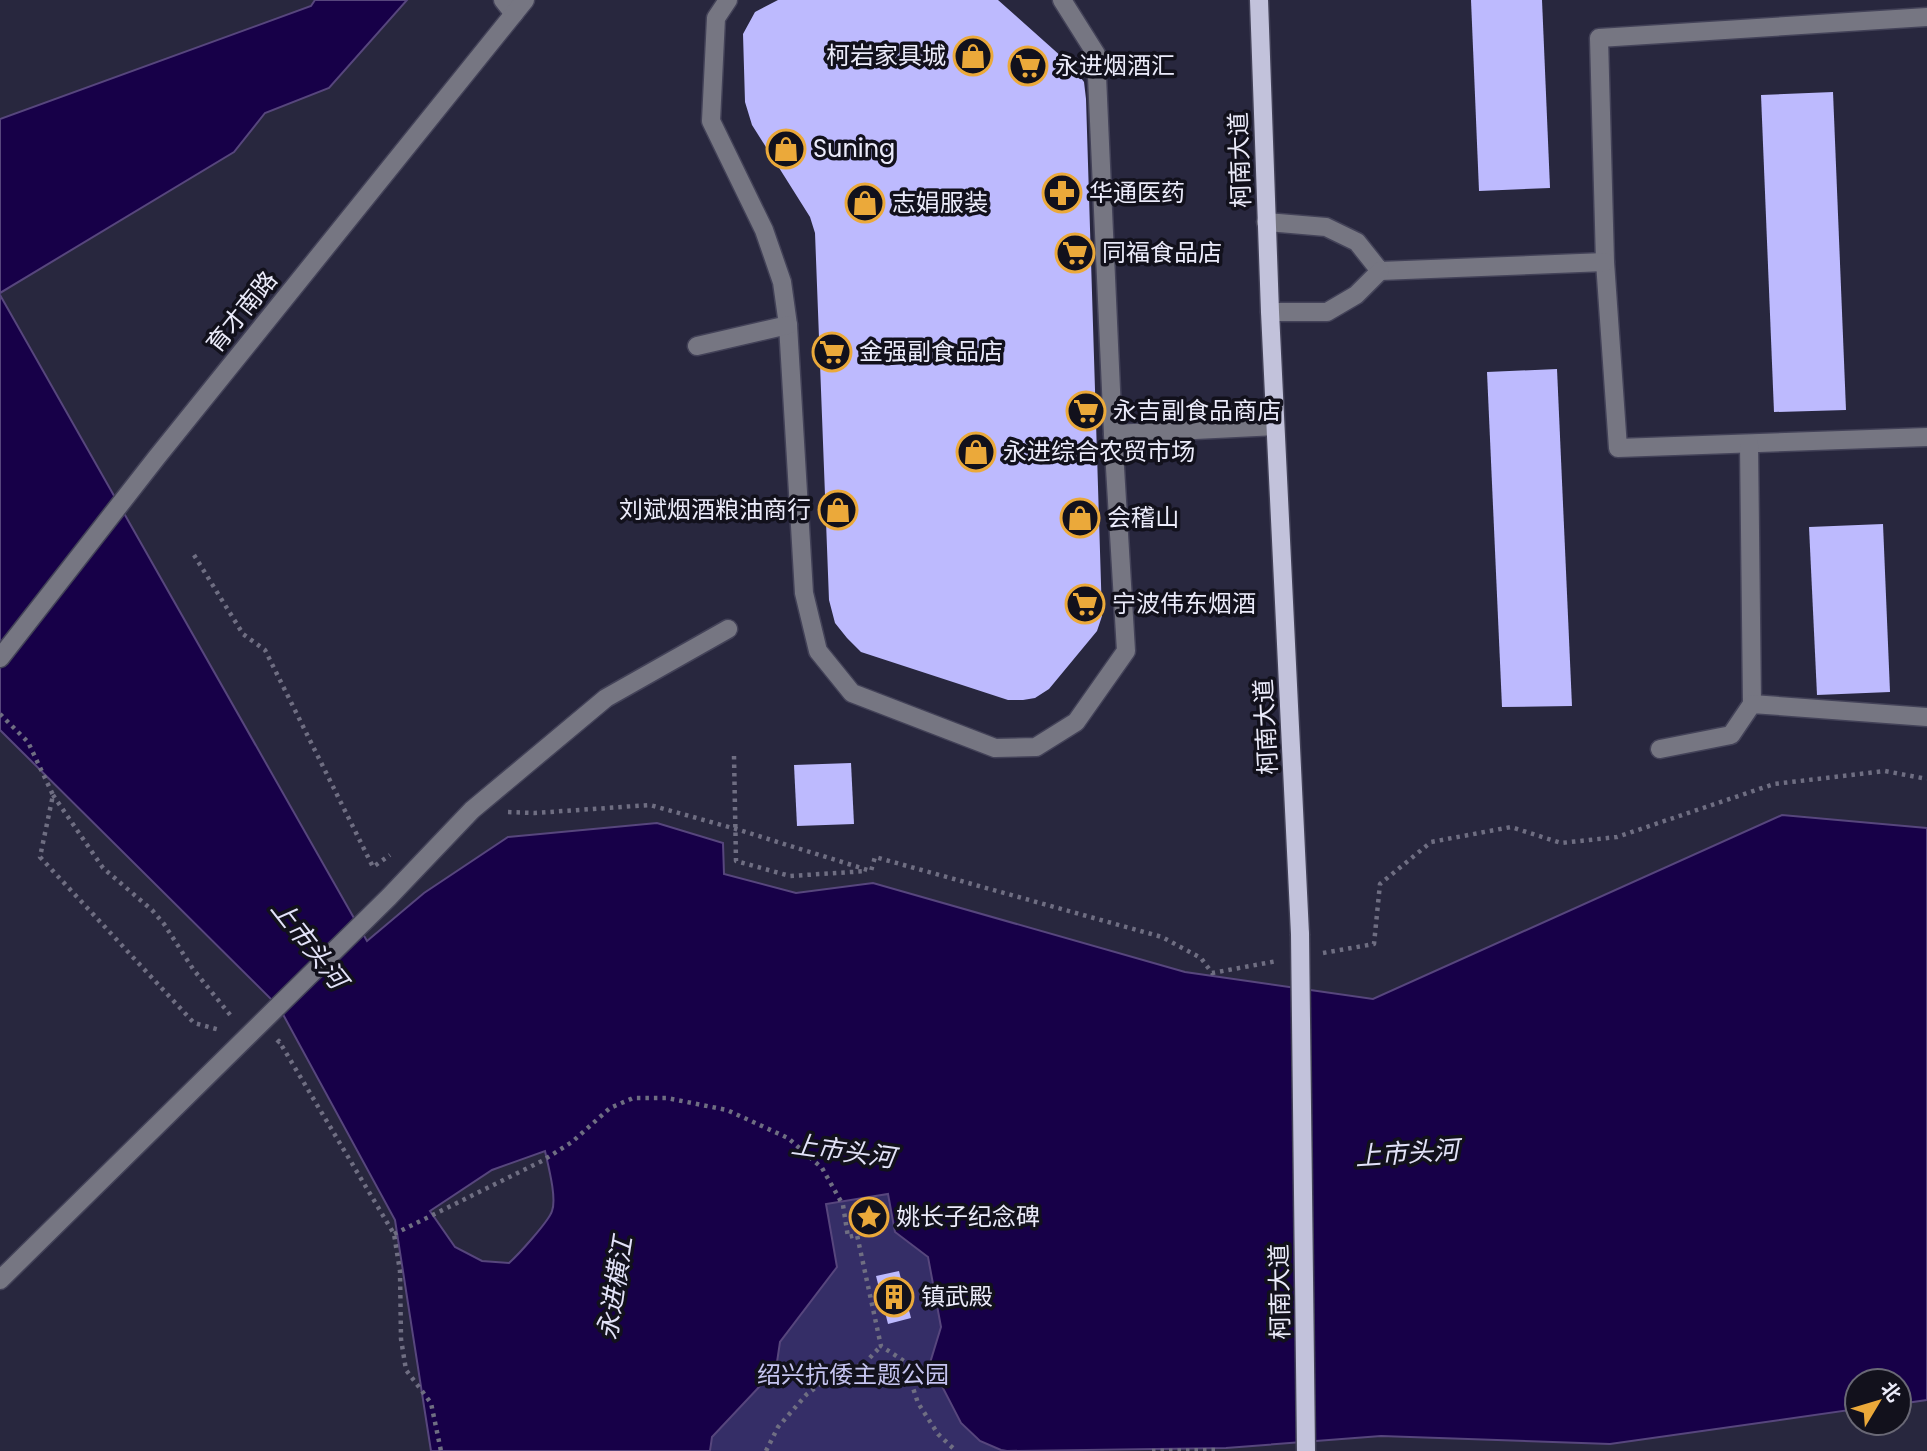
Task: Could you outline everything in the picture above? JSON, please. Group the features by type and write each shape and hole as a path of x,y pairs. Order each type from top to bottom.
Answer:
{"main road":[{"name":"柯南大道","path":"1259,0 1266,222 1300,934 1306,1451"}],"street":[{"name":"育才南路","path":"0,658 508,7 525,0"},
{"path":"728,0 716,18 711,121 764,230 782,282 788,325 804,593 818,651 852,693 995,748 1036,747 1076,722 1126,650 1096,54 1062,0"},
{"path":"1927,17 1599,38 1605,261 1618,448 1927,437"},
{"path":"1266,222 1326,228 1357,242 1380,271"},
{"path":"1270,312 1327,312 1356,295 1380,271 1605,261"},
{"path":"697,346 788,325"},
{"path":"1113,433 1275,426"},
{"path":"1660,749 1731,736 1752,704 1749,444"},
{"path":"0,1280 389,898 472,810 606,698 728,629"},
{"path":"1752,704 1927,717"}],"path":[{"path":"194,555 243,634 265,650 373,867 398,850 413,872"},
{"path":"0,713 28,742 53,795 98,862 164,924 192,969 248,1037"},
{"path":"734,756 736,861 790,876 871,870"},
{"path":"1374,944 1380,884 1432,842 1511,827 1561,843 1617,837 1774,784 1885,771 1927,779"},
{"path":"53,795 40,857 194,1024 248,1037"},
{"path":"472,810 536,813 650,805 871,870"},
{"path":"871,870 875,858 1162,937 1201,958 1212,973"},
{"path":"293,1065 394,1234 400,1271 401,1339 406,1370 431,1402 441,1451"},
{"path":"394,1234 542,1161 572,1142 610,1108 633,1098 667,1098 727,1110 788,1138 822,1168 843,1205 848,1237 857,1235 881,1346 904,1362 918,1403 938,1434 956,1451"},
{"path":"766,1451 778,1427 807,1394 834,1374 864,1364 881,1346"},
{"path":"1152,1451 1218,1450"}],"green space":[{"name":"绍兴抗倭主题公园","path":"888,1194 895,1232 928,1257 941,1327 930,1363 961,1423 1001,1450 1007,1451 711,1451 712,1437 776,1369 780,1342 837,1267 826,1204"}],"water":[{"path":"315,0 407,0 329,88 265,113 234,152 0,293 0,119 311,6"},
{"path":"0,295 367,941 424,893 508,837 657,823 723,843 724,874 796,893 873,883 1185,972 1373,999 1782,815 1927,828 1927,1400 1913,1402 1913,1367 1843,1367 1843,1411 1610,1444 1381,1436 1226,1448 1001,1450 980,1441 961,1423 930,1363 941,1327 928,1257 895,1232 888,1194 826,1204 837,1267 780,1342 776,1369 712,1437 710,1451 431,1451 395,1220 279,1007 0,730","holes":["545,1151 553,1190 550,1216 509,1263 482,1261 455,1247 430,1211 492,1170"]}],"building":[{"path":"778,0 998,0 1072,66 1084,82 1102,616 1097,631 1049,689 1035,698 1008,700 861,652 835,623 829,600 815,233 810,217 752,125 745,102 743,34 755,12"},
{"path":"1471,0 1542,0 1550,188 1479,191"},
{"path":"1833,92 1846,410 1774,412 1761,95"},
{"path":"1557,369 1572,706 1502,707 1487,372"},
{"path":"1883,524 1890,692 1817,695 1809,527"},
{"path":"851,763 854,824 797,826 794,765"},
{"name":"镇武殿","path":"899,1271 911,1318 888,1324 876,1276"}],"place":[{"name":"柯岩家具城","path":"973,56"},
{"name":"永进烟酒汇","path":"1028,66"},
{"name":"Suning","path":"786,149"},
{"name":"华通医药","path":"1062,193"},
{"name":"志娟服装","path":"865,203"},
{"name":"同福食品店","path":"1075,253"},
{"name":"金强副食品店","path":"832,352"},
{"name":"永吉副食品商店","path":"1086,411"},
{"name":"永进综合农贸市场","path":"976,452"},
{"name":"刘斌烟酒粮油商行","path":"838,510"},
{"name":"会稽山","path":"1080,518"},
{"name":"宁波伟东烟酒","path":"1085,604"},
{"name":"姚长子纪念碑","path":"869,1217"},
{"name":"镇武殿","path":"894,1297"}],"water label":[{"name":"上市头河","path":"309,944"},
{"name":"上市头河","path":"843,1151"},
{"name":"上市头河","path":"1407,1153"},
{"name":"永进横江","path":"615,1288"}]}
